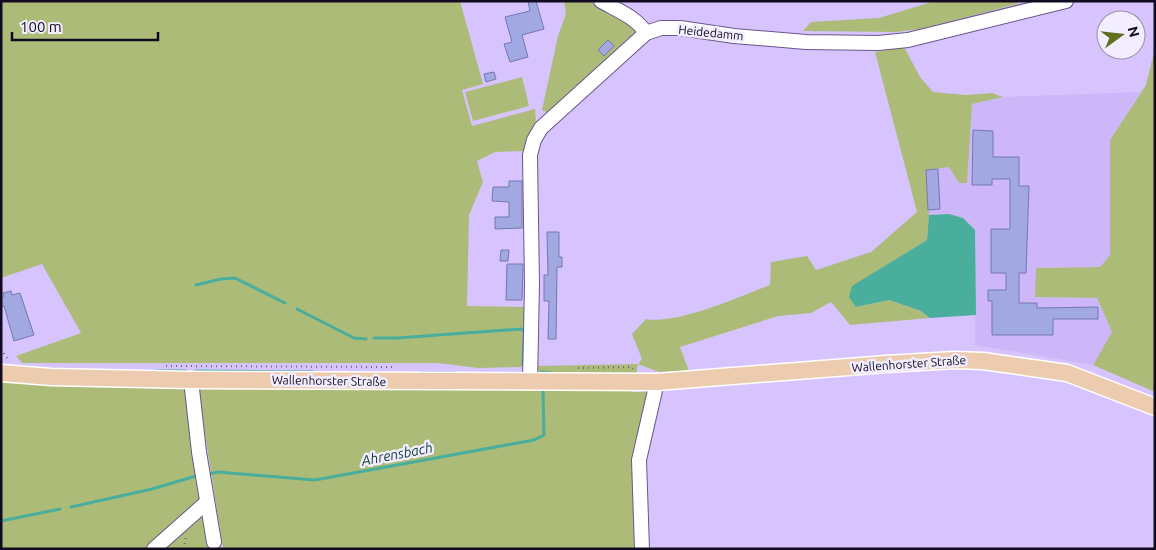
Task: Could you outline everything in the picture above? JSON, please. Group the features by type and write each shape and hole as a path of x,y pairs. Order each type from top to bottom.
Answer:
{"main road":[{"name":"Wallenhorster Straße","path":"7,370 51,377 191,380 530,376 657,382 896,364 983,361 1067,372 1155,407"}],"street":[{"path":"601,1 641,25 646,33"},
{"name":"Heidedamm","path":"530,376 532,284 530,156 534,140 547,121 646,33 661,28 680,28 806,42 878,43 908,40 1066,1"},
{"path":"191,380 214,542"},
{"path":"642,549 639,460 657,382"},
{"path":"154,549 207,502"}],"path":[{"path":"1,349 7,370"}],"shaded area":[{"path":"1,1 460,1 483,84 462,90 472,126 535,109 536,120 524,151 495,152 477,161 483,182 469,215 467,306 526,307 522,332 522,367 478,368 438,363 22,363 16,356 81,333 42,264 1,278"},
{"path":"564,1 589,1 633,24 637,29 635,35 548,113 542,110 558,36 566,14"},
{"path":"935,1 1018,1 1017,4 920,29 896,32 803,31 811,22 879,18"},
{"path":"904,47 920,77 933,92 966,95 992,93 1003,97 972,104 967,183 959,183 949,167 926,170 929,215 927,240 852,287 856,307 889,300 921,311 930,318 850,325 831,302 811,313 778,316 680,347 689,371 659,372 638,364 642,359 632,334 646,319 659,320 691,314 770,285 771,262 807,256 816,270 871,252 917,212 875,52"},
{"path":"1155,48 1155,392 1093,365 1112,332 1097,298 1035,297 1036,268 1100,267 1110,255 1110,140 1146,85"},
{"path":"522,77 529,106 473,121 465,92"},
{"path":"1141,92 1110,140 1110,255 1100,267 1036,268 1036,297 1097,298 1112,332 1093,365 975,345 975,230 949,214 929,215 926,170 949,167 959,183 967,183 972,104 1003,97"},
{"path":"949,214 963,218 975,230 976,315 930,318 921,311 889,300 856,307 849,297 852,286 927,240 929,215"},
{"path":"638,364 633,392 652,391 640,434 638,549 223,549 198,389 537,388 535,366"},
{"path":"1,379 24,383 185,387 212,549 1,549"}],"building":[{"path":"528,1 536,1 544,29 522,35 528,57 510,62 504,44 512,42 505,17 530,11"},
{"path":"608,40 614,46 604,56 598,50"},
{"path":"494,72 496,79 486,82 484,74"},
{"path":"973,130 993,131 993,157 1019,157 1019,186 1029,186 1026,273 1019,273 1019,303 1037,303 1037,308 1098,307 1098,319 1053,319 1053,335 992,335 992,301 988,301 988,290 1006,290 1006,273 991,273 991,229 1010,229 1010,179 992,179 992,185 972,185"},
{"path":"938,169 940,209 928,210 926,170"},
{"path":"509,181 522,181 522,228 495,229 495,217 509,217 509,202 492,201 493,187 509,187"},
{"path":"547,232 559,232 559,257 562,257 562,267 557,267 556,339 548,339 549,301 544,301 544,275 548,275"},
{"path":"501,250 509,250 508,261 500,261"},
{"path":"507,264 523,264 522,300 506,300"},
{"path":"11,291 12,295 20,293 34,335 14,341 4,306 1,307 1,298 4,297 3,293"}],"waterway":[{"path":"196,285 235,278 285,303"},
{"path":"297,309 354,338 366,339"},
{"path":"374,338 522,329 524,332 523,364"},
{"path":"156,371 185,371"},
{"path":"196,371 313,372"},
{"name":"Ahrensbach","path":"541,372 552,373"},
{"path":"421,373 454,373"},
{"name":"Ahrensbach","path":"208,474 218,472 315,480 534,440 544,435 543,390"},
{"name":"Ahrensbach","path":"71,507 152,489 196,476"},
{"name":"Ahrensbach","path":"1,521 60,509"}]}
